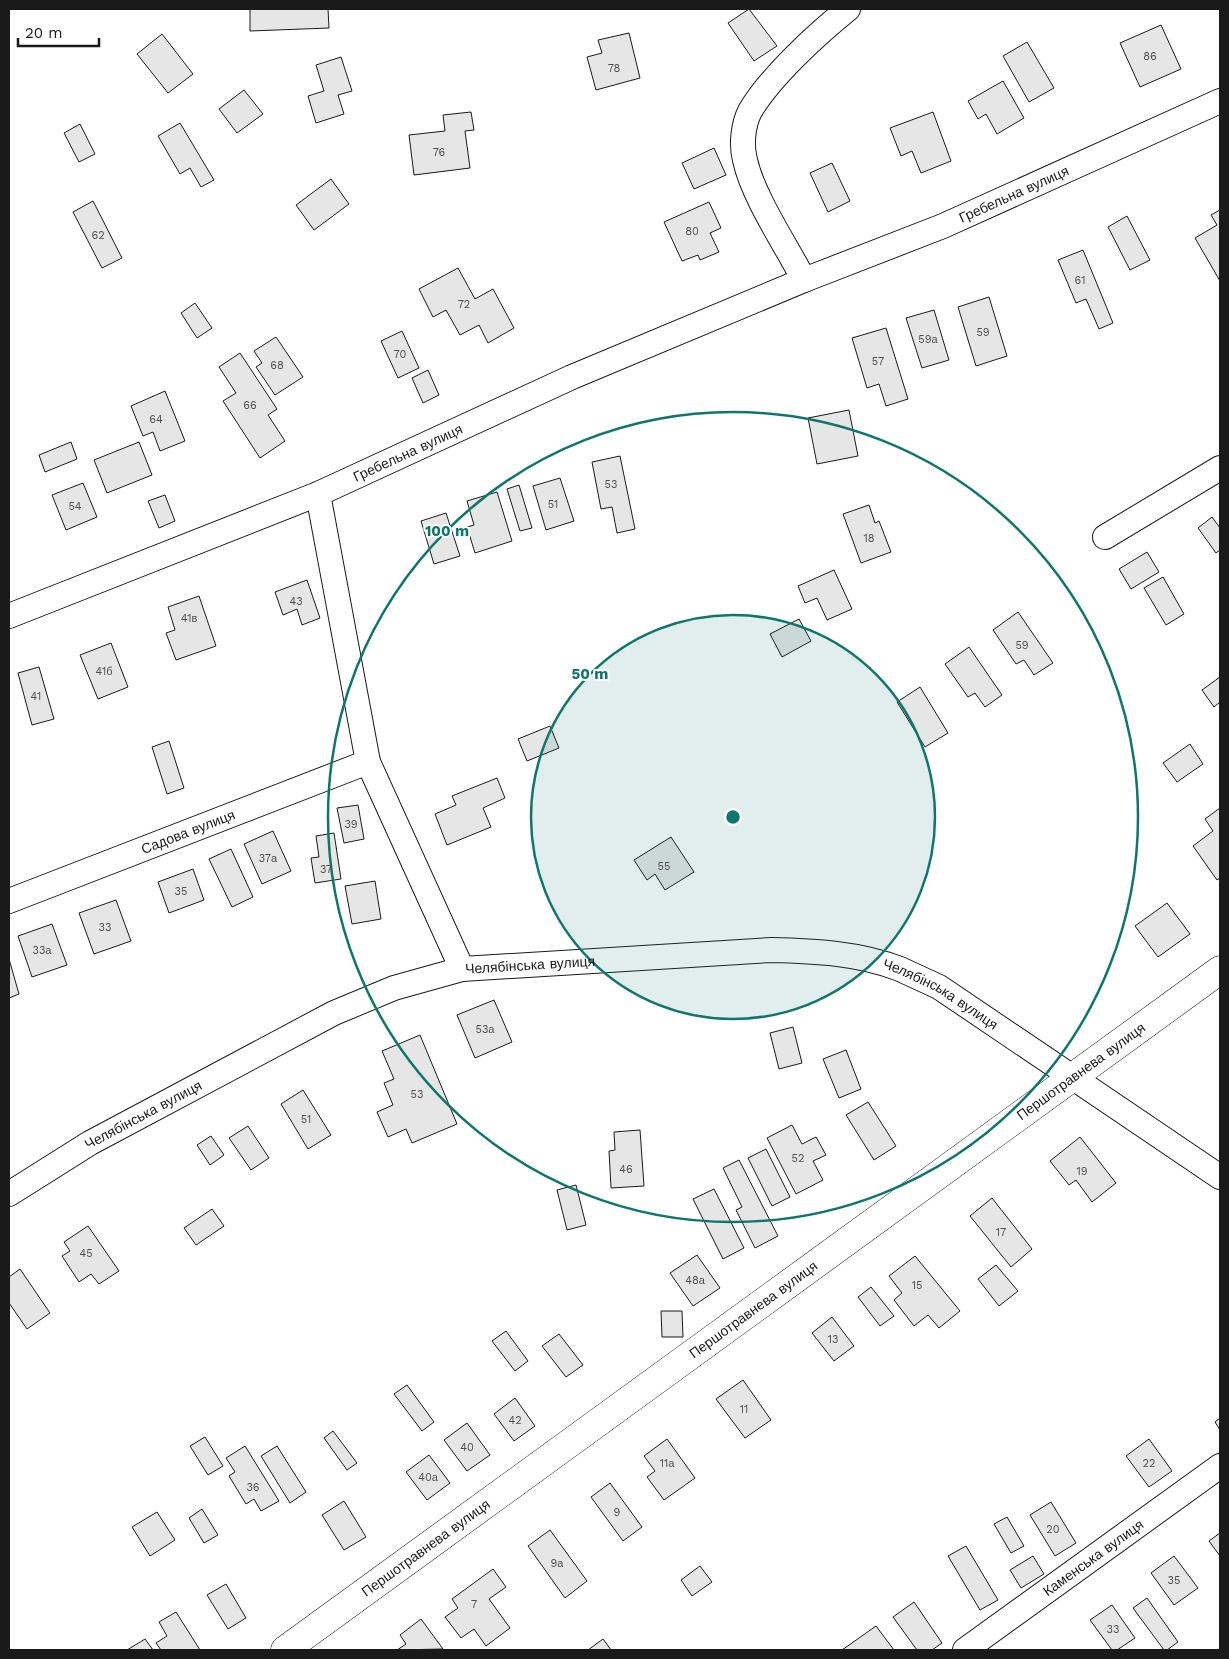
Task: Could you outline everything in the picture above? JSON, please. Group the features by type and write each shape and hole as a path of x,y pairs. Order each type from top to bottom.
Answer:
{"street":[{"path":"804,280 760,198 745,160 743,135 749,113 769,86 826,27 848,9"},
{"name":"Гребельна вулиця","path":"9,616 318,494 572,377 804,280 943,226 1220,101"},
{"path":"1105,537 1220,468"},
{"path":"318,494 368,762 462,969"},
{"name":"Садова вулиця","path":"9,901 368,762"},
{"name":"Челябінська вулиця","path":"9,1194 90,1143 334,1013 394,988 462,969 771,950 815,952 858,958 899,969 939,987 1220,1177"},
{"name":"Першотравнева вулиця","path":"285,1650 1220,970"},
{"name":"Каменська вулиця","path":"965,1650 1220,1466"}],"building":[{"path":"250,9 328,9 329,28 250,31"},
{"path":"749,9 777,46 754,61 728,23"},
{"path":"1161,25 1181,69 1140,87 1120,43"},
{"path":"629,33 640,78 596,90 587,57 602,53 598,40"},
{"path":"162,34 193,74 168,93 137,54"},
{"path":"1027,42 1054,88 1029,102 1003,56"},
{"path":"341,57 352,91 338,95 344,114 316,123 308,96 324,91 316,65"},
{"path":"1003,81 1024,118 997,134 986,114 978,119 968,101"},
{"path":"244,90 263,114 237,133 219,109"},
{"path":"471,112 474,130 465,131 470,168 414,175 409,135 445,131 443,115"},
{"path":"933,112 951,161 921,173 912,151 901,156 890,128"},
{"path":"180,123 214,180 201,187 190,168 180,174 158,136"},
{"path":"80,124 95,154 79,162 64,133"},
{"path":"714,148 726,175 694,189 682,163"},
{"path":"832,163 850,201 828,212 810,173"},
{"path":"331,179 349,204 314,230 296,205"},
{"path":"93,201 122,258 102,268 73,212"},
{"path":"709,202 721,228 710,233 719,252 700,260 698,255 682,261 664,222"},
{"path":"1220,210 1220,281 1195,238 1217,225 1211,215"},
{"path":"1127,216 1150,260 1130,270 1108,227"},
{"path":"1083,250 1113,323 1099,329 1086,299 1076,303 1058,260"},
{"path":"458,268 475,299 493,289 514,328 488,343 479,325 460,335 446,310 433,317 419,289"},
{"path":"989,297 1007,356 976,366 958,307"},
{"path":"195,303 212,328 197,338 181,313"},
{"path":"934,310 949,360 922,368 906,318"},
{"path":"886,328 908,399 886,406 879,384 867,388 852,338"},
{"path":"402,331 419,368 398,378 381,341"},
{"path":"276,337 303,377 275,395 256,367 262,363 254,351"},
{"path":"240,353 277,409 268,415 285,441 260,458 223,401 236,393 219,367"},
{"path":"428,370 439,395 423,403 412,378"},
{"path":"165,391 185,441 160,451 153,432 143,436 131,406"},
{"path":"849,410 858,456 817,464 808,418"},
{"path":"71,442 77,459 45,472 39,455"},
{"path":"139,442 152,475 107,493 94,460"},
{"path":"620,456 635,529 617,533 612,507 601,509 592,462"},
{"path":"560,478 574,521 546,530 533,486"},
{"path":"83,483 97,517 66,530 52,495"},
{"path":"519,485 532,528 520,531 507,489"},
{"path":"497,492 512,541 475,553 467,527 474,525 467,501"},
{"path":"165,495 175,521 159,528 148,501"},
{"path":"869,505 875,523 879,521 891,552 861,563 843,514"},
{"path":"446,513 460,556 434,564 421,521"},
{"path":"1212,517 1220,528 1220,550 1216,553 1198,528"},
{"path":"1147,552 1159,572 1131,589 1119,569"},
{"path":"834,570 852,609 827,620 817,598 805,603 798,586"},
{"path":"1163,577 1184,614 1166,625 1144,588"},
{"path":"307,580 320,618 302,625 297,609 283,615 275,592"},
{"path":"199,596 216,646 176,660 166,633 175,630 168,607"},
{"path":"1018,612 1053,663 1034,675 1024,660 1016,664 993,630"},
{"path":"799,619 811,641 782,657 770,634"},
{"path":"111,643 128,687 98,699 80,655"},
{"path":"969,647 1002,695 985,707 975,693 968,697 945,664"},
{"path":"39,667 54,719 32,725 18,673"},
{"path":"1220,677 1220,702 1214,707 1202,690"},
{"path":"920,687 948,733 925,747 897,702"},
{"path":"550,726 559,748 527,761 518,739"},
{"path":"169,741 184,788 167,794 152,747"},
{"path":"1190,744 1203,764 1177,782 1163,763"},
{"path":"497,778 505,798 483,808 491,827 447,845 435,814 456,805 452,796"},
{"path":"358,805 364,839 344,843 337,808"},
{"path":"1220,808 1220,878 1217,880 1193,846 1213,831 1205,819"},
{"path":"273,831 291,871 262,884 244,844"},
{"path":"334,833 341,879 315,883 311,858 319,857 316,836"},
{"path":"671,837 694,872 665,890 655,874 647,880 634,860"},
{"path":"231,849 253,897 232,907 209,859"},
{"path":"193,869 204,900 169,913 158,882"},
{"path":"375,881 381,919 352,924 345,886"},
{"path":"116,900 131,941 94,954 79,913"},
{"path":"1167,903 1190,934 1158,957 1135,926"},
{"path":"52,924 67,965 32,977 18,936"},
{"path":"9,959 19,994 9,998"},
{"path":"494,1000 512,1042 475,1058 457,1015"},
{"path":"793,1027 802,1063 779,1069 770,1033"},
{"path":"420,1035 457,1124 412,1143 406,1129 388,1137 377,1112 393,1105 384,1083 394,1079 382,1051"},
{"path":"846,1050 861,1089 839,1098 823,1059"},
{"path":"303,1090 331,1135 308,1149 281,1104"},
{"path":"868,1102 896,1146 874,1160 846,1115"},
{"path":"792,1125 802,1144 816,1137 826,1155 813,1161 823,1180 796,1194 767,1138"},
{"path":"248,1126 269,1158 251,1170 229,1138"},
{"path":"640,1130 644,1186 611,1188 609,1151 615,1150 614,1132"},
{"path":"211,1136 224,1155 210,1165 197,1145"},
{"path":"1080,1137 1116,1183 1092,1202 1076,1180 1069,1185 1050,1161"},
{"path":"766,1149 790,1197 772,1206 748,1158"},
{"path":"739,1160 778,1236 755,1248 736,1210 742,1207 723,1168"},
{"path":"576,1185 586,1225 567,1230 557,1190"},
{"path":"714,1189 744,1248 723,1259 693,1199"},
{"path":"992,1198 1032,1249 1011,1267 970,1216"},
{"path":"212,1209 224,1226 196,1245 184,1228"},
{"path":"88,1226 119,1271 99,1284 91,1274 79,1282 62,1256 70,1251 64,1242"},
{"path":"697,1255 720,1288 693,1306 670,1273"},
{"path":"915,1256 960,1311 939,1328 928,1315 914,1326 894,1300 902,1293 889,1276"},
{"path":"996,1265 1018,1291 999,1306 978,1279"},
{"path":"20,1269 50,1313 27,1329 9,1303 9,1277"},
{"path":"871,1287 894,1316 880,1326 858,1297"},
{"path":"661,1311 682,1311 683,1337 662,1337"},
{"path":"832,1317 854,1346 834,1361 812,1333"},
{"path":"506,1331 528,1361 515,1371 492,1341"},
{"path":"559,1334 583,1365 566,1377 542,1346"},
{"path":"743,1380 771,1420 745,1438 716,1399"},
{"path":"407,1385 434,1422 422,1431 394,1394"},
{"path":"515,1398 535,1426 514,1441 494,1414"},
{"path":"1220,1418 1220,1430 1215,1422"},
{"path":"467,1423 490,1455 467,1471 444,1440"},
{"path":"333,1431 357,1463 347,1470 324,1438"},
{"path":"205,1437 223,1466 208,1475 190,1446"},
{"path":"667,1439 695,1478 664,1500 647,1477 655,1471 644,1456"},
{"path":"1149,1439 1172,1471 1149,1487 1126,1456"},
{"path":"245,1446 279,1501 261,1511 254,1499 246,1504 229,1476 235,1472 226,1458"},
{"path":"277,1446 306,1492 290,1503 261,1456"},
{"path":"429,1455 450,1483 427,1500 406,1472"},
{"path":"610,1483 642,1527 623,1541 591,1497"},
{"path":"344,1501 366,1537 344,1550 322,1515"},
{"path":"1051,1502 1076,1543 1055,1556 1030,1515"},
{"path":"202,1509 218,1535 204,1543 189,1518"},
{"path":"157,1512 175,1540 150,1556 132,1527"},
{"path":"1007,1517 1024,1546 1011,1553 994,1524"},
{"path":"550,1530 587,1581 565,1598 528,1546"},
{"path":"1220,1533 1220,1556 1209,1541"},
{"path":"966,1546 998,1600 980,1610 948,1556"},
{"path":"1033,1556 1044,1574 1021,1588 1010,1570"},
{"path":"1174,1556 1198,1588 1174,1605 1151,1573"},
{"path":"700,1566 712,1582 692,1596 681,1580"},
{"path":"493,1569 506,1587 489,1599 510,1628 486,1646 474,1629 461,1638 445,1617 458,1608 452,1599"},
{"path":"226,1584 246,1618 228,1629 207,1595"},
{"path":"1147,1598 1178,1642 1167,1650 1164,1650 1133,1608"},
{"path":"914,1602 942,1643 932,1650 917,1650 893,1617"},
{"path":"1112,1605 1135,1638 1117,1650 1112,1650 1090,1620"},
{"path":"176,1612 200,1650 161,1650 156,1643 167,1636 159,1622"},
{"path":"421,1619 443,1649 397,1650 406,1644 400,1635"},
{"path":"876,1626 894,1650 842,1650"},
{"path":"145,1639 153,1650 127,1650"},
{"path":"603,1639 611,1650 588,1650"}]}
